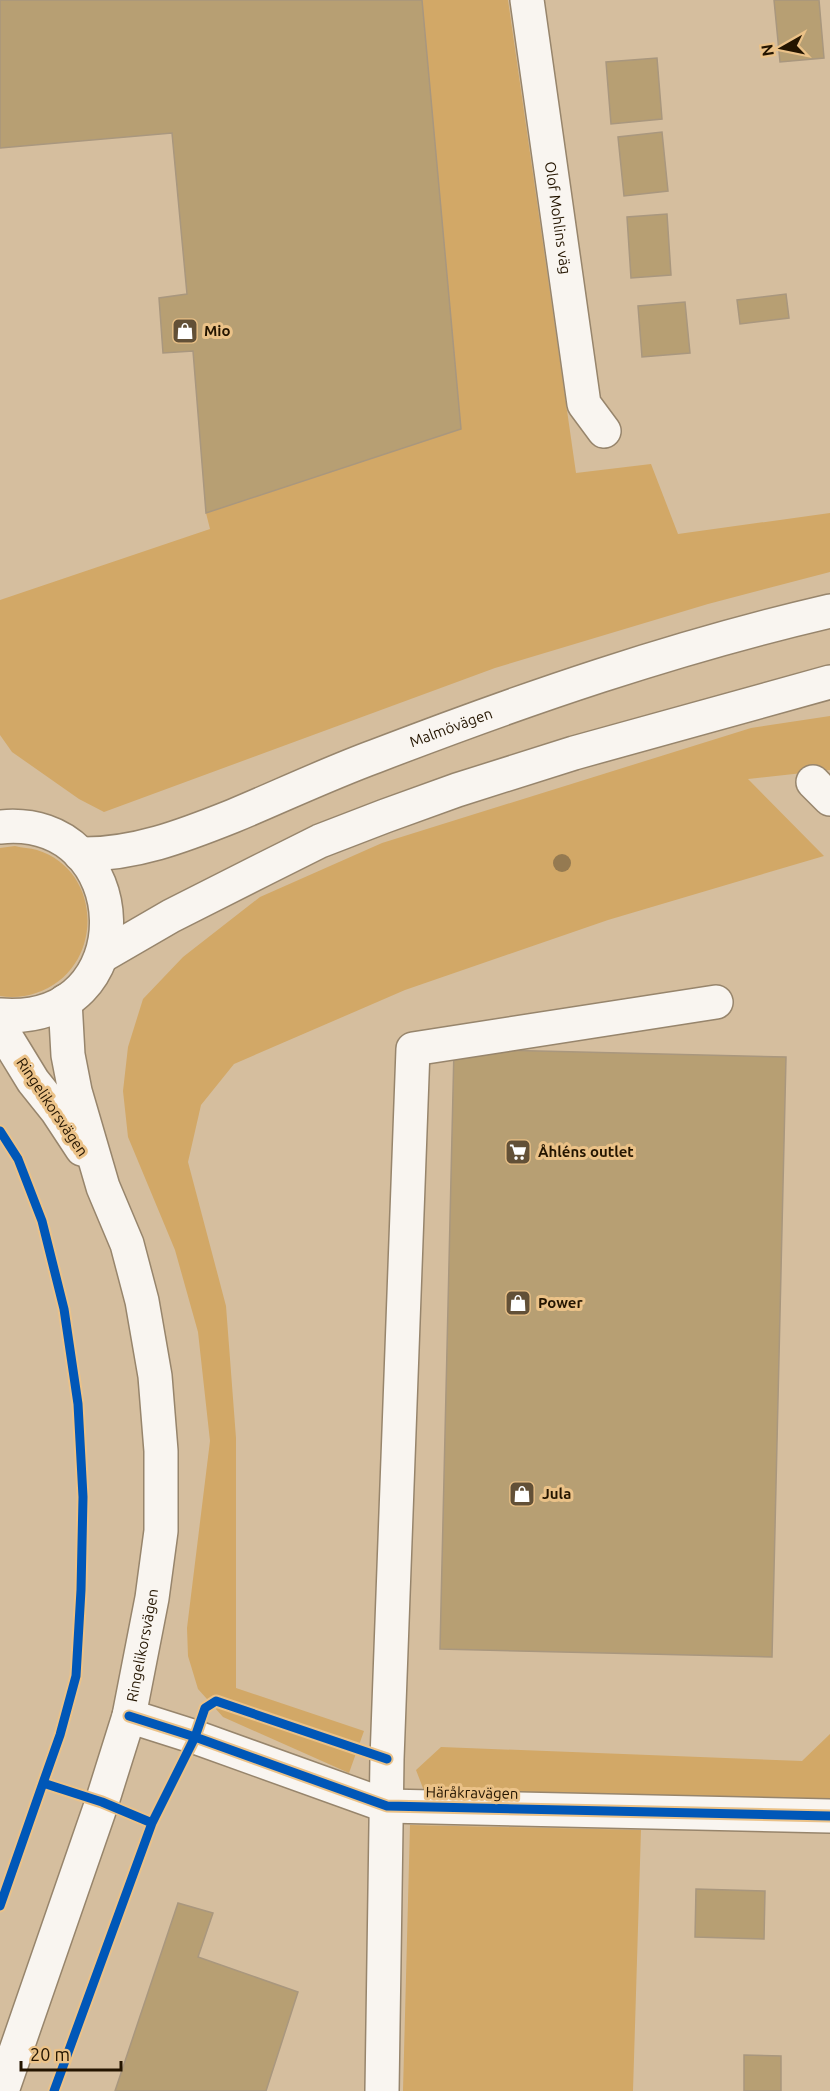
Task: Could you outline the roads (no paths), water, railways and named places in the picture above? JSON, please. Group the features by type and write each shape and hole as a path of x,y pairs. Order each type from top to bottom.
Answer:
{"main road":[{"name":"Olof Mohlins väg","path":"527,0 584,404 604,431"},
{"name":"Malmövägen","path":"80,854 105,854 131,850 188,834 372,757 520,702 677,653 830,611"},
{"path":"102,956 171,916 239,881 320,841 375,820 457,790 574,753 828,682"},
{"path":"0,1015 18,1017 42,1012 65,1001 93,974 102,956 108,929 106,902 96,876 80,854 61,839 38,829 5,822"},
{"name":"Ringelikorsvägen","path":"65,1001 68,1055 75,1091 103,1187"},
{"path":"382,2091 387,1806 413,1049 716,1002"},
{"name":"Ringelikorsvägen","path":"0,1027 33,1081 76,1139 103,1187 127,1244 142,1301 155,1376 161,1450 159,1542 152,1598 129,1716 102,1802 2,2091"},
{"name":"Häråkravägen","path":"129,1716 195,1737 387,1806 830,1816"}],"place":[{"name":"Mio","path":"185,331"},
{"name":"Åhléns outlet","path":"518,1152"},
{"name":"Power","path":"518,1303"},
{"name":"Jula","path":"522,1494"}]}
